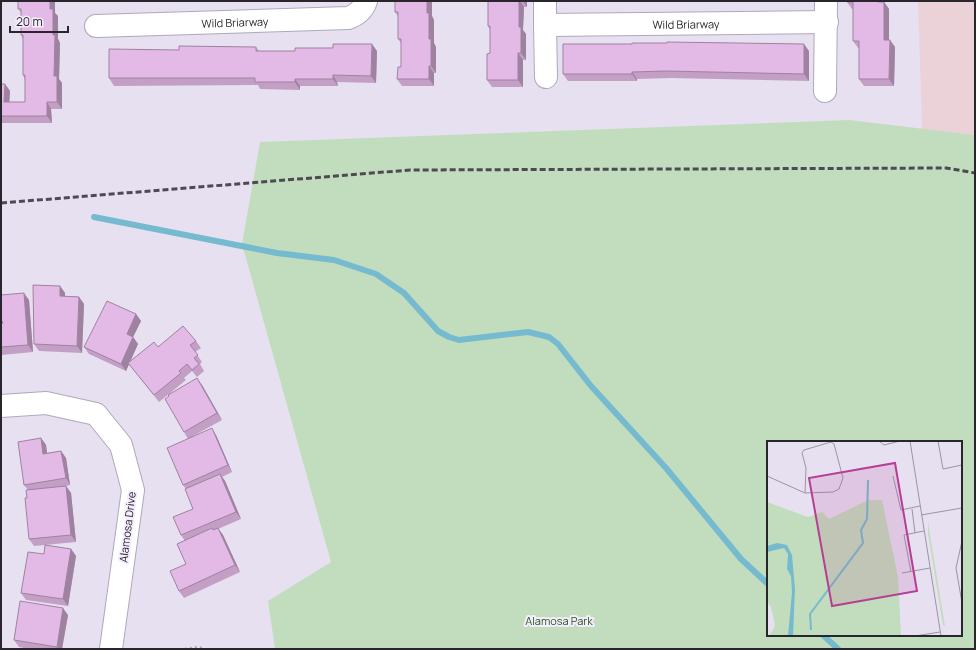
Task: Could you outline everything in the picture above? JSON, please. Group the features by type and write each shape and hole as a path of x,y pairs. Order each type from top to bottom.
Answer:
{"street":[{"name":"Wild Briarway","path":"96,26 348,18 361,11 366,1"},
{"path":"545,1 546,77"},
{"path":"825,91 826,1"},
{"name":"Wild Briarway","path":"545,25 826,22"},
{"name":"Alamosa Drive","path":"1,406 46,403 96,414 121,445 133,490 112,649"}],"path":[{"path":"185,649 199,647 204,649"}],"shaded area":[{"path":"918,1 975,1 975,135 922,129"}],"green space":[{"name":"Alamosa Park","path":"849,120 975,135 975,649 275,649 268,601 331,562 242,244 260,142"}],"building":[{"path":"18,1 50,1 50,9 53,9 53,35 55,35 54,76 57,76 57,102 47,102 47,116 1,116 1,84 5,84 4,102 25,102 23,35 21,35 21,9 18,9"},
{"path":"395,1 427,1 427,13 429,13 429,39 431,39 431,66 429,66 429,79 397,79 398,67 401,67 401,39 398,39 398,12 395,12"},
{"path":"488,1 519,1 521,53 518,53 518,80 487,80 487,54 490,53"},
{"path":"847,1 884,2 884,40 890,40 889,79 859,79 859,41 853,41 853,2"},
{"path":"667,42 804,44 804,74 666,71 632,72 632,74 563,74 563,44 632,44"},
{"path":"333,44 372,44 371,76 333,75 333,79 295,79 295,82 255,82 255,78 109,78 109,49 179,50 179,46 256,47 256,51 295,51 295,48 333,48"},
{"path":"33,285 60,286 60,296 79,297 77,346 34,344"},
{"path":"24,293 28,345 1,347 1,324 3,323 1,321 1,295"},
{"path":"107,301 136,314 127,334 133,337 121,364 84,347"},
{"path":"183,326 196,341 190,345 198,355 194,358 199,364 192,370 187,364 179,371 181,373 154,395 128,363 154,342 158,347"},
{"path":"197,378 217,413 184,432 165,399 169,396 168,395"},
{"path":"212,428 228,465 183,485 167,448"},
{"path":"41,438 43,454 61,451 66,478 24,485 18,442"},
{"path":"220,474 236,512 181,535 173,517 193,509 185,489"},
{"path":"66,486 71,535 29,539 25,498 27,498 26,490"},
{"path":"212,528 213,530 218,528 235,565 179,591 170,571 186,564 177,544"},
{"path":"45,545 71,549 63,599 21,593 28,552 44,554"},
{"path":"20,601 63,608 57,647 14,640"}],"waterway":[{"path":"94,217 277,253 334,260 376,274 404,293 438,331 459,340 528,332 549,337 558,344 591,386 666,468 741,559 767,583"},
{"path":"824,636 838,649"}],"railway":[{"path":"1,203 410,170 946,168 975,173"}]}
